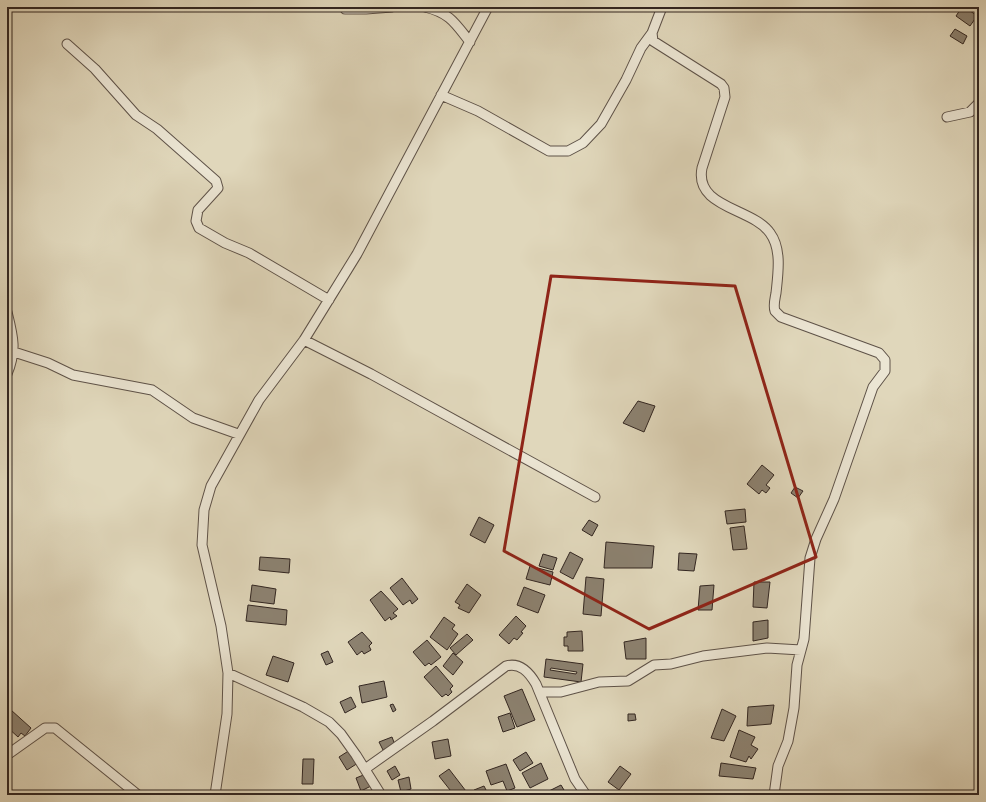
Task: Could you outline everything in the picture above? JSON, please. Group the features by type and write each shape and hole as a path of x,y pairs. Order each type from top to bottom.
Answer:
{"street":[{"path":"345,9 392,7"},
{"path":"425,7 438,10 450,17 470,42"},
{"path":"214,795 227,714 228,673 222,626 202,545 204,510 210,486 238,434 259,400 304,340 357,254 488,7"},
{"path":"441,96 478,111 549,151 568,151 583,143 601,124 626,80 641,48 652,33 662,7"},
{"path":"652,33 655,43 721,84 724,88 725,97 702,168 700,178 701,185 705,191 726,206 765,227 771,233 777,253 778,273 774,307 777,314 879,353 885,360 885,371 873,387 834,499 816,540 810,558 807,585 808,606 804,639 796,670 791,731 778,766 774,795"},
{"path":"68,44 94,69 136,115 157,129 216,181 218,188 198,210 196,221 200,228 225,243 249,253 329,300"},
{"path":"947,118 970,112 979,104"},
{"path":"7,312 13,338 7,374"},
{"path":"304,340 371,374 595,497"},
{"path":"10,352 48,364 73,375 152,390 193,418 238,434"},
{"path":"540,692 561,692 599,682 628,681 654,665 672,664 703,656 767,648 801,650"},
{"path":"365,768 433,721 506,666 515,665 526,670 540,692 575,779 586,795"},
{"path":"228,673 303,707 329,722 341,734 365,768 381,795"},
{"path":"7,755 45,728 55,728 138,795"}],"highlighted area":[{"path":"551,276 735,286 816,557 649,629 504,551"}],"building":[{"path":"962,7 965,7 977,16 970,26 956,16"},
{"path":"955,29 967,36 963,44 950,36"},
{"path":"638,401 655,406 644,432 623,423"},
{"path":"762,465 774,475 766,485 770,488 766,493 762,490 759,494 747,484"},
{"path":"795,487 803,491 798,498 791,493"},
{"path":"745,509 746,522 727,524 725,511"},
{"path":"479,517 494,525 485,543 470,535"},
{"path":"589,520 598,525 592,536 582,530"},
{"path":"744,526 747,549 733,550 730,528"},
{"path":"606,542 654,546 652,568 604,568"},
{"path":"570,552 583,559 573,579 560,572"},
{"path":"679,553 697,554 694,571 678,570"},
{"path":"543,554 557,558 553,570 539,566"},
{"path":"260,557 290,559 289,573 259,570"},
{"path":"530,566 553,572 550,585 526,579"},
{"path":"586,577 604,579 601,616 583,614"},
{"path":"402,578 418,599 412,604 410,600 403,605 390,588"},
{"path":"754,582 770,582 767,608 753,607"},
{"path":"467,584 481,595 469,613 458,608 460,605 455,602"},
{"path":"252,585 276,589 274,604 250,601"},
{"path":"714,585 712,610 698,610 700,586"},
{"path":"524,587 545,595 538,613 517,605"},
{"path":"381,591 398,609 393,613 397,616 391,620 390,617 385,621 370,600"},
{"path":"248,605 287,610 286,625 246,621"},
{"path":"516,616 526,626 521,632 523,633 517,640 514,638 509,644 499,635"},
{"path":"444,617 455,625 452,629 458,634 447,650 430,637"},
{"path":"768,620 768,638 753,641 753,622"},
{"path":"582,631 583,651 568,651 568,646 564,646 564,637 567,637 567,632"},
{"path":"362,632 372,643 369,646 371,650 364,654 362,651 357,655 348,642"},
{"path":"467,634 473,640 456,655 450,648"},
{"path":"646,638 646,659 626,659 624,642"},
{"path":"427,640 441,657 431,665 429,663 425,666 413,652"},
{"path":"328,651 333,662 326,665 321,654"},
{"path":"453,653 463,662 453,675 443,666"},
{"path":"273,656 294,663 288,682 266,675"},
{"path":"546,659 583,664 581,682 544,677","holes":["551,668 577,672 576,674 550,670"]},
{"path":"436,666 453,686 450,689 452,692 448,696 446,694 442,697 424,677"},
{"path":"384,681 387,697 362,703 359,686"},
{"path":"522,689 535,720 517,727 504,696"},
{"path":"351,697 356,707 345,713 340,702"},
{"path":"393,704 396,710 393,712 390,705"},
{"path":"774,705 771,724 747,726 748,707"},
{"path":"722,709 736,716 724,741 711,738"},
{"path":"11,710 31,728 25,736 21,733 18,737 7,727 7,714"},
{"path":"510,713 515,728 503,732 498,717"},
{"path":"628,714 635,714 636,720 628,721"},
{"path":"739,730 755,737 751,745 758,749 751,759 749,756 746,762 730,757"},
{"path":"392,737 395,745 383,750 379,742"},
{"path":"448,739 451,756 435,759 432,742"},
{"path":"350,750 358,763 347,770 339,757"},
{"path":"526,752 533,763 520,771 513,760"},
{"path":"303,759 314,759 313,784 302,784"},
{"path":"541,763 548,779 530,788 522,773"},
{"path":"721,763 756,768 753,779 719,776"},
{"path":"506,764 515,788 507,791 503,781 491,785 486,771"},
{"path":"395,766 400,775 392,780 387,771"},
{"path":"620,766 631,774 619,790 608,782"},
{"path":"449,769 469,795 454,795 439,776"},
{"path":"366,774 371,786 361,791 356,778"},
{"path":"409,777 411,789 401,792 398,780"},
{"path":"561,785 567,795 541,795"},
{"path":"484,786 487,792 476,795 474,790"}]}
